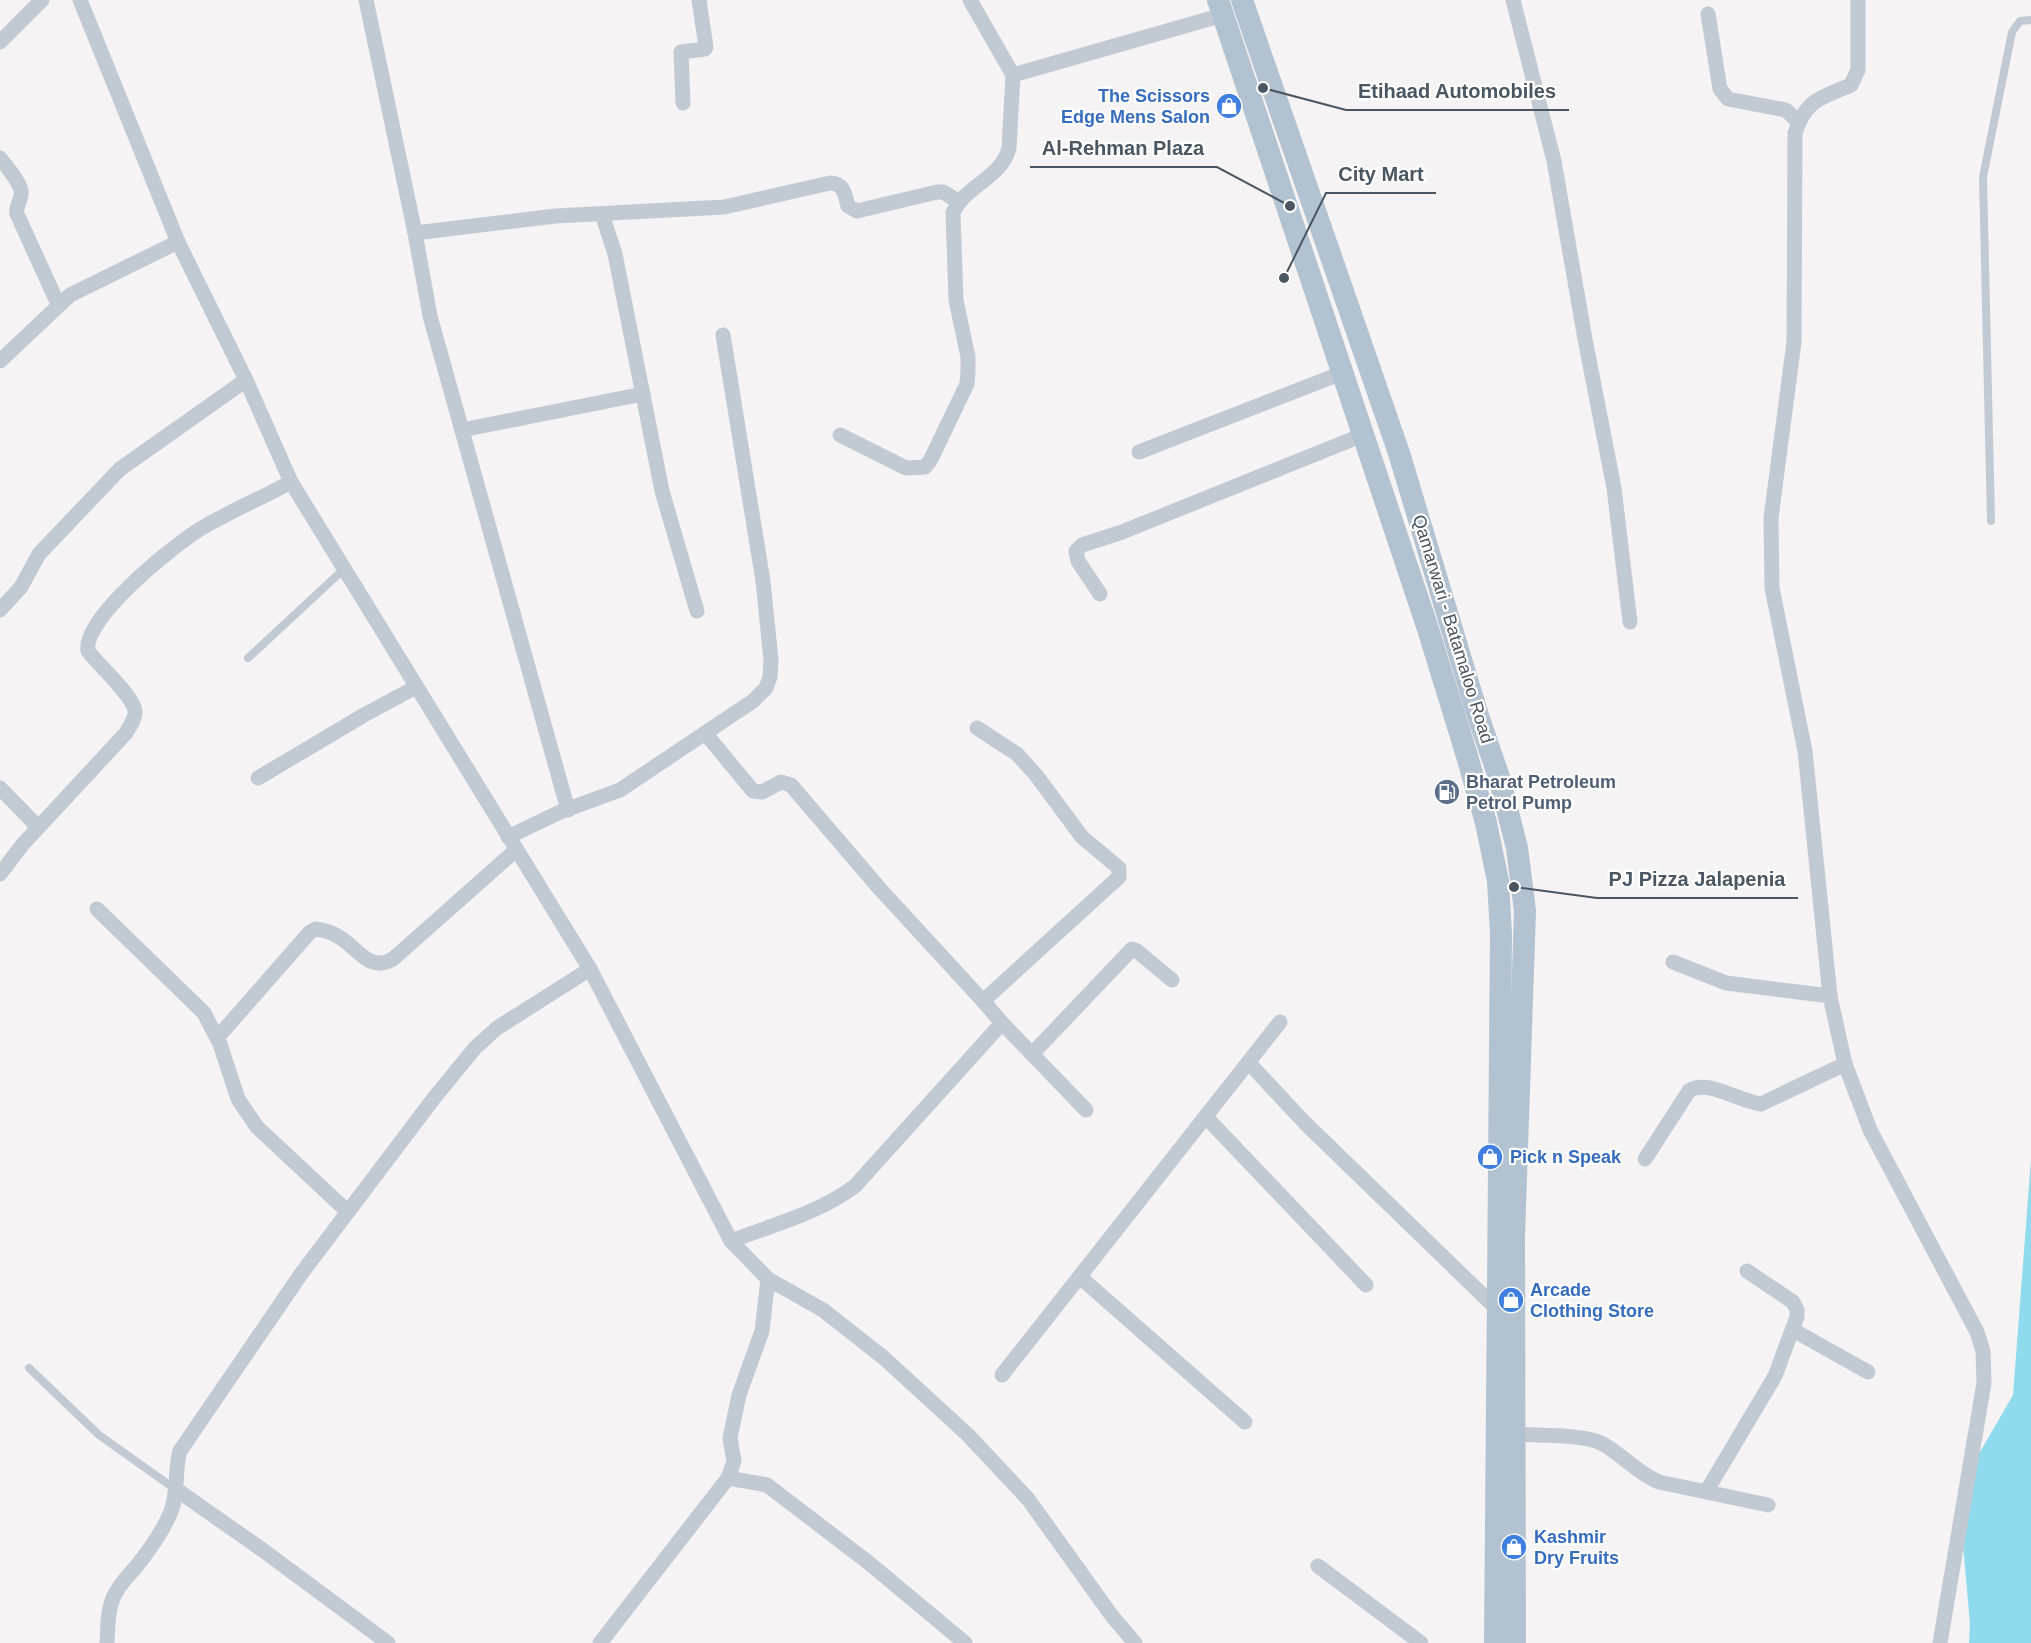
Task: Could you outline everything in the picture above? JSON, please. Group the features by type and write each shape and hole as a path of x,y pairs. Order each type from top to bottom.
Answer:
{"main road":[{"name":"Qamarwari - Batamaloo Road","path":"1242,0 1399,453 1499,777 1517,848 1525,911 1514,1237 1515,1643"},
{"name":"Qamarwari - Batamaloo Road","path":"1221,7 1467,756 1486,822 1498,881 1501,934 1495,1643"}],"street":[{"path":"0,42 42,0"},
{"path":"80,0 178,242 246,380 291,482 590,969 731,1241 768,1279 823,1310 884,1358 968,1435 1028,1499 1135,1643"},
{"path":"366,0 415,233 429,316 567,810"},
{"path":"683,103 681,52 706,47 699,0"},
{"path":"840,435 906,468 924,467 930,461 966,384 968,357 957,300 953,213 958,201 1001,166 1007,157 1013,75 970,0"},
{"path":"1513,0 1554,161 1614,488 1630,622"},
{"path":"1858,0 1858,70 1855,79 1851,85 1811,102 1802,114 1795,133 1794,342 1771,519 1772,588 1805,751 1830,996 1845,1064 1870,1130 1977,1332 1983,1351 1984,1383 1940,1643"},
{"path":"1013,75 1221,7"},
{"path":"1708,14 1720,89 1725,96 1728,99 1786,110 1798,122"},
{"path":"0,158 21,188 16,207 17,214 58,304"},
{"path":"415,233 556,216 724,207 830,183 837,183 842,187 849,206 854,210 937,192 943,192 958,201"},
{"path":"602,214 615,254 662,491 697,611"},
{"path":"0,361 70,295 178,242"},
{"path":"218,1038 310,932 316,929 339,936 368,960 375,964 384,964 393,959 512,843 567,810 621,790 753,701 766,688 770,677 771,660 764,581 723,335"},
{"path":"1139,452 1342,373"},
{"path":"0,610 21,587 39,555 120,469 246,380"},
{"path":"462,430 643,394"},
{"path":"1100,594 1078,561 1076,552 1082,545 1122,532 1363,435"},
{"path":"0,874 38,827 126,733 135,716 130,699 88,651 87,644 91,632 103,612 129,586 196,532 291,482"},
{"path":"258,778 416,687"},
{"path":"977,728 1017,754 1082,837 1114,863 1120,872 1114,883 982,1000"},
{"path":"705,733 756,793 781,782 791,785 880,889 1002,1023 1086,1110"},
{"path":"0,788 38,827"},
{"path":"97,909 204,1013 218,1038 238,1099 257,1127 348,1212"},
{"path":"1032,1054 1132,949 1172,980"},
{"path":"1673,962 1726,983 1830,996"},
{"path":"107,1643 113,1598 159,1537 172,1512 177,1490 177,1460 186,1440 301,1274 475,1048 496,1028 590,969"},
{"path":"1002,1376 1280,1022"},
{"path":"731,1241 808,1212 842,1196 855,1186 1002,1023"},
{"path":"1249,1063 1305,1123 1497,1309"},
{"path":"1645,1160 1689,1091 1695,1086 1709,1088 1750,1103 1761,1104 1845,1064"},
{"path":"1206,1117 1366,1286"},
{"path":"1707,1492 1775,1376 1793,1330 1797,1310 1792,1302 1747,1271"},
{"path":"1080,1277 1245,1422"},
{"path":"600,1643 728,1478 734,1461 730,1438 739,1395 762,1331 768,1279"},
{"path":"1793,1330 1868,1372"},
{"path":"1514,1434 1591,1440 1611,1449 1651,1479 1768,1505"},
{"path":"728,1478 767,1485 869,1563 965,1643"},
{"path":"177,1490 388,1643"},
{"path":"1318,1566 1421,1643"}],"lane":[{"path":"1991,521 1983,177 2012,32 2020,21 2031,20"},
{"path":"248,658 344,569"},
{"path":"29,1368 99,1435 177,1490"}],"water":[{"path":"2031,1159 2031,1643 1969,1643 1970,1623 1958,1490 2013,1395"}],"place":[{"name":"Etihaad Automobiles","path":"1263,88"},
{"name":"The Scissors Edge Mens Salon","path":"1229,106"},
{"name":"Al-Rehman Plaza","path":"1290,206"},
{"name":"City Mart","path":"1284,278"},
{"name":"Bharat Petroleum Petrol Pump","path":"1447,792"},
{"name":"PJ Pizza Jalapenia","path":"1514,887"},
{"name":"Pick n Speak","path":"1490,1157"},
{"name":"Arcade Clothing Store","path":"1511,1300"},
{"name":"Kashmir Dry Fruits","path":"1514,1547"}]}
